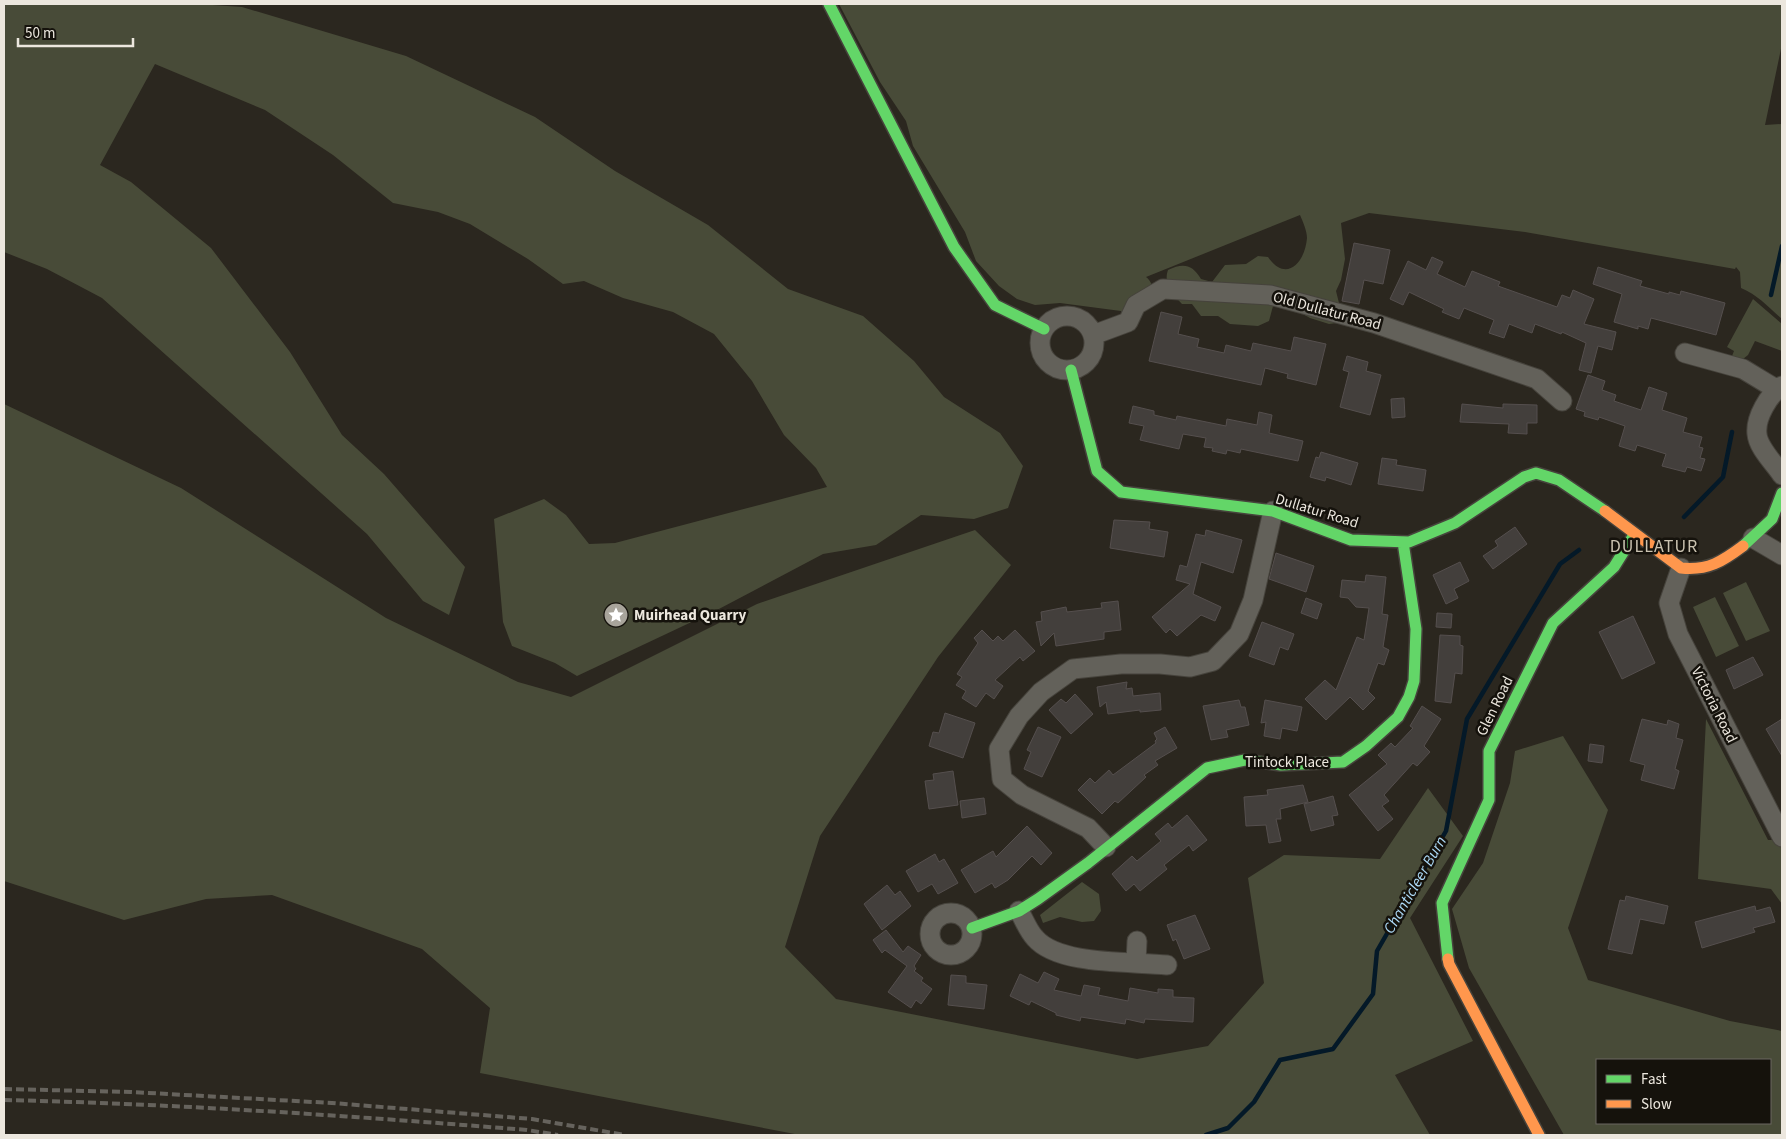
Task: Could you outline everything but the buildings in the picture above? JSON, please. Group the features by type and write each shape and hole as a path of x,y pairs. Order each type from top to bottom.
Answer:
{"street":[{"path":"829,4 954,247 995,305 1044,328"},
{"name":"Old Dullatur Road","path":"1093,335 1128,322 1136,305 1163,289 1270,295 1374,323 1537,379 1562,401"},
{"path":"1068,316 1081,320 1093,335 1094,349 1090,359 1082,366 1071,370 1053,367 1040,349 1039,342 1044,328 1048,322 1059,317 1068,316"},
{"path":"1685,353 1743,370 1779,388 1766,403 1757,434 1761,445 1782,475"},
{"name":"Dullatur Road","path":"1071,370 1097,471 1121,492 1273,511 1351,540 1409,542 1455,523 1524,477 1536,473 1559,480 1582,494 1634,535"},
{"path":"1634,535 1681,568 1690,569 1720,563 1753,538 1772,519 1782,493"},
{"path":"1106,847 1088,828 1022,795 1002,779 999,748 1020,716 1036,698 1073,669 1121,664 1160,664 1190,667 1213,661 1239,634 1253,600 1273,511"},
{"name":"Glen Road","path":"1539,1135 1449,964 1442,903 1489,800 1489,751 1553,623 1614,567 1634,535"},
{"path":"1753,538 1782,555"},
{"name":"Tintock Place","path":"972,928 1019,911 1088,863 1207,768 1245,760 1281,765 1343,762 1366,746 1398,717 1409,697 1414,681 1416,630 1402,542"},
{"name":"Victoria Road","path":"1681,568 1669,603 1678,634 1782,838"},
{"path":"1019,911 1035,939 1054,951 1075,958 1167,965"},
{"path":"1136,962 1137,941"}],"green space":[{"path":"4,4 198,4 242,7 406,56 535,117 615,171 708,225 788,289 863,316 914,361 944,397 1000,433 1023,466 1008,508 974,519 921,515 876,545 823,554 717,610 577,676 555,663 512,646 503,622 494,519 544,499 566,515 589,544 615,543 827,487 816,468 784,435 752,381 714,334 673,312 623,298 584,281 563,284 528,259 470,224 438,212 393,203 333,155 265,110 155,64 100,165 131,182 211,248 290,352 342,435 384,474 465,567 449,615 423,601 367,534 102,298 47,269 4,252"},
{"path":"839,4 1782,4 1782,44 1765,125 1782,124 1782,319 1758,298 1741,288 1740,272 1736,267 1735,269 1525,232 1369,213 1341,223 1345,259 1341,280 1336,291 1339,303 1355,308 1337,323 1329,324 1310,318 1287,305 1273,306 1269,321 1258,326 1230,324 1218,316 1201,316 1192,304 1182,304 1172,293 1168,284 1168,270 1178,266 1187,266 1194,270 1201,279 1212,282 1225,265 1246,264 1258,256 1268,257 1281,269 1294,267 1303,255 1307,238 1306,229 1300,215 1146,277 1152,285 1152,294 1143,312 1125,317 1121,311 1060,303 1035,305 1017,299 999,286 976,261 965,232 913,146 906,121 880,82"},
{"path":"1753,299 1782,324 1782,351 1755,341 1748,355 1743,359 1732,356 1734,351 1727,347"},
{"path":"4,404 181,488 386,618 518,682 571,697 757,604 975,530 1011,565 938,657 820,836 785,947 836,999 1137,1059 1208,1046 1264,983 1248,878 1284,855 1380,859 1428,788 1463,836 1410,918 1473,1041 1395,1075 1430,1135 800,1135 480,1073 490,1008 422,949 272,895 206,899 124,920 4,881"},
{"path":"1746,582 1770,631 1746,641 1723,593"},
{"path":"1715,597 1739,646 1716,657 1693,607"},
{"path":"1706,719 1768,840 1782,840 1782,904 1771,889 1698,879"},
{"path":"1563,736 1608,810 1568,928 1588,980 1730,1021 1782,1031 1782,1135 1564,1135 1469,968 1452,909 1483,863 1510,783 1515,751"},
{"path":"1082,882 1099,894 1101,911 1094,921 1082,922 1060,917 1043,923 1040,915"}],"waterway":[{"name":"Chanticleer Burn","path":"1771,295 1782,246"},
{"name":"Chanticleer Burn","path":"1684,517 1723,477 1732,432"},
{"name":"Chanticleer Burn","path":"1206,1135 1228,1128 1254,1102 1280,1060 1333,1049 1373,994 1377,951 1446,831 1467,719 1560,564 1579,550"}],"railway":[{"path":"4,1089 131,1092 332,1103 532,1119 625,1135"},
{"path":"4,1100 266,1111 527,1130 558,1135"}],"traffic: fast":[{"path":"829,4 954,247 995,305 1044,329"},
{"path":"1071,370 1097,471 1121,492 1273,511 1351,540 1409,542 1455,523 1524,477 1536,473 1559,480 1605,511"},
{"path":"1743,546 1772,519 1782,493"},
{"path":"1448,959 1442,903 1489,800 1489,751 1553,623 1614,567 1634,535"},
{"path":"972,928 1019,911 1038,899 1088,863 1207,768 1245,760 1281,765 1343,762 1366,746 1398,717 1409,697 1414,681 1416,629 1403,542"}],"traffic: slow":[{"path":"1605,511 1681,568 1691,569 1715,564 1743,546"},
{"path":"1448,959 1539,1135"}],"place":[{"name":"Muirhead Quarry","path":"616,615"}],"district":[{"name":"DULLATUR","path":"1654,546"}]}
